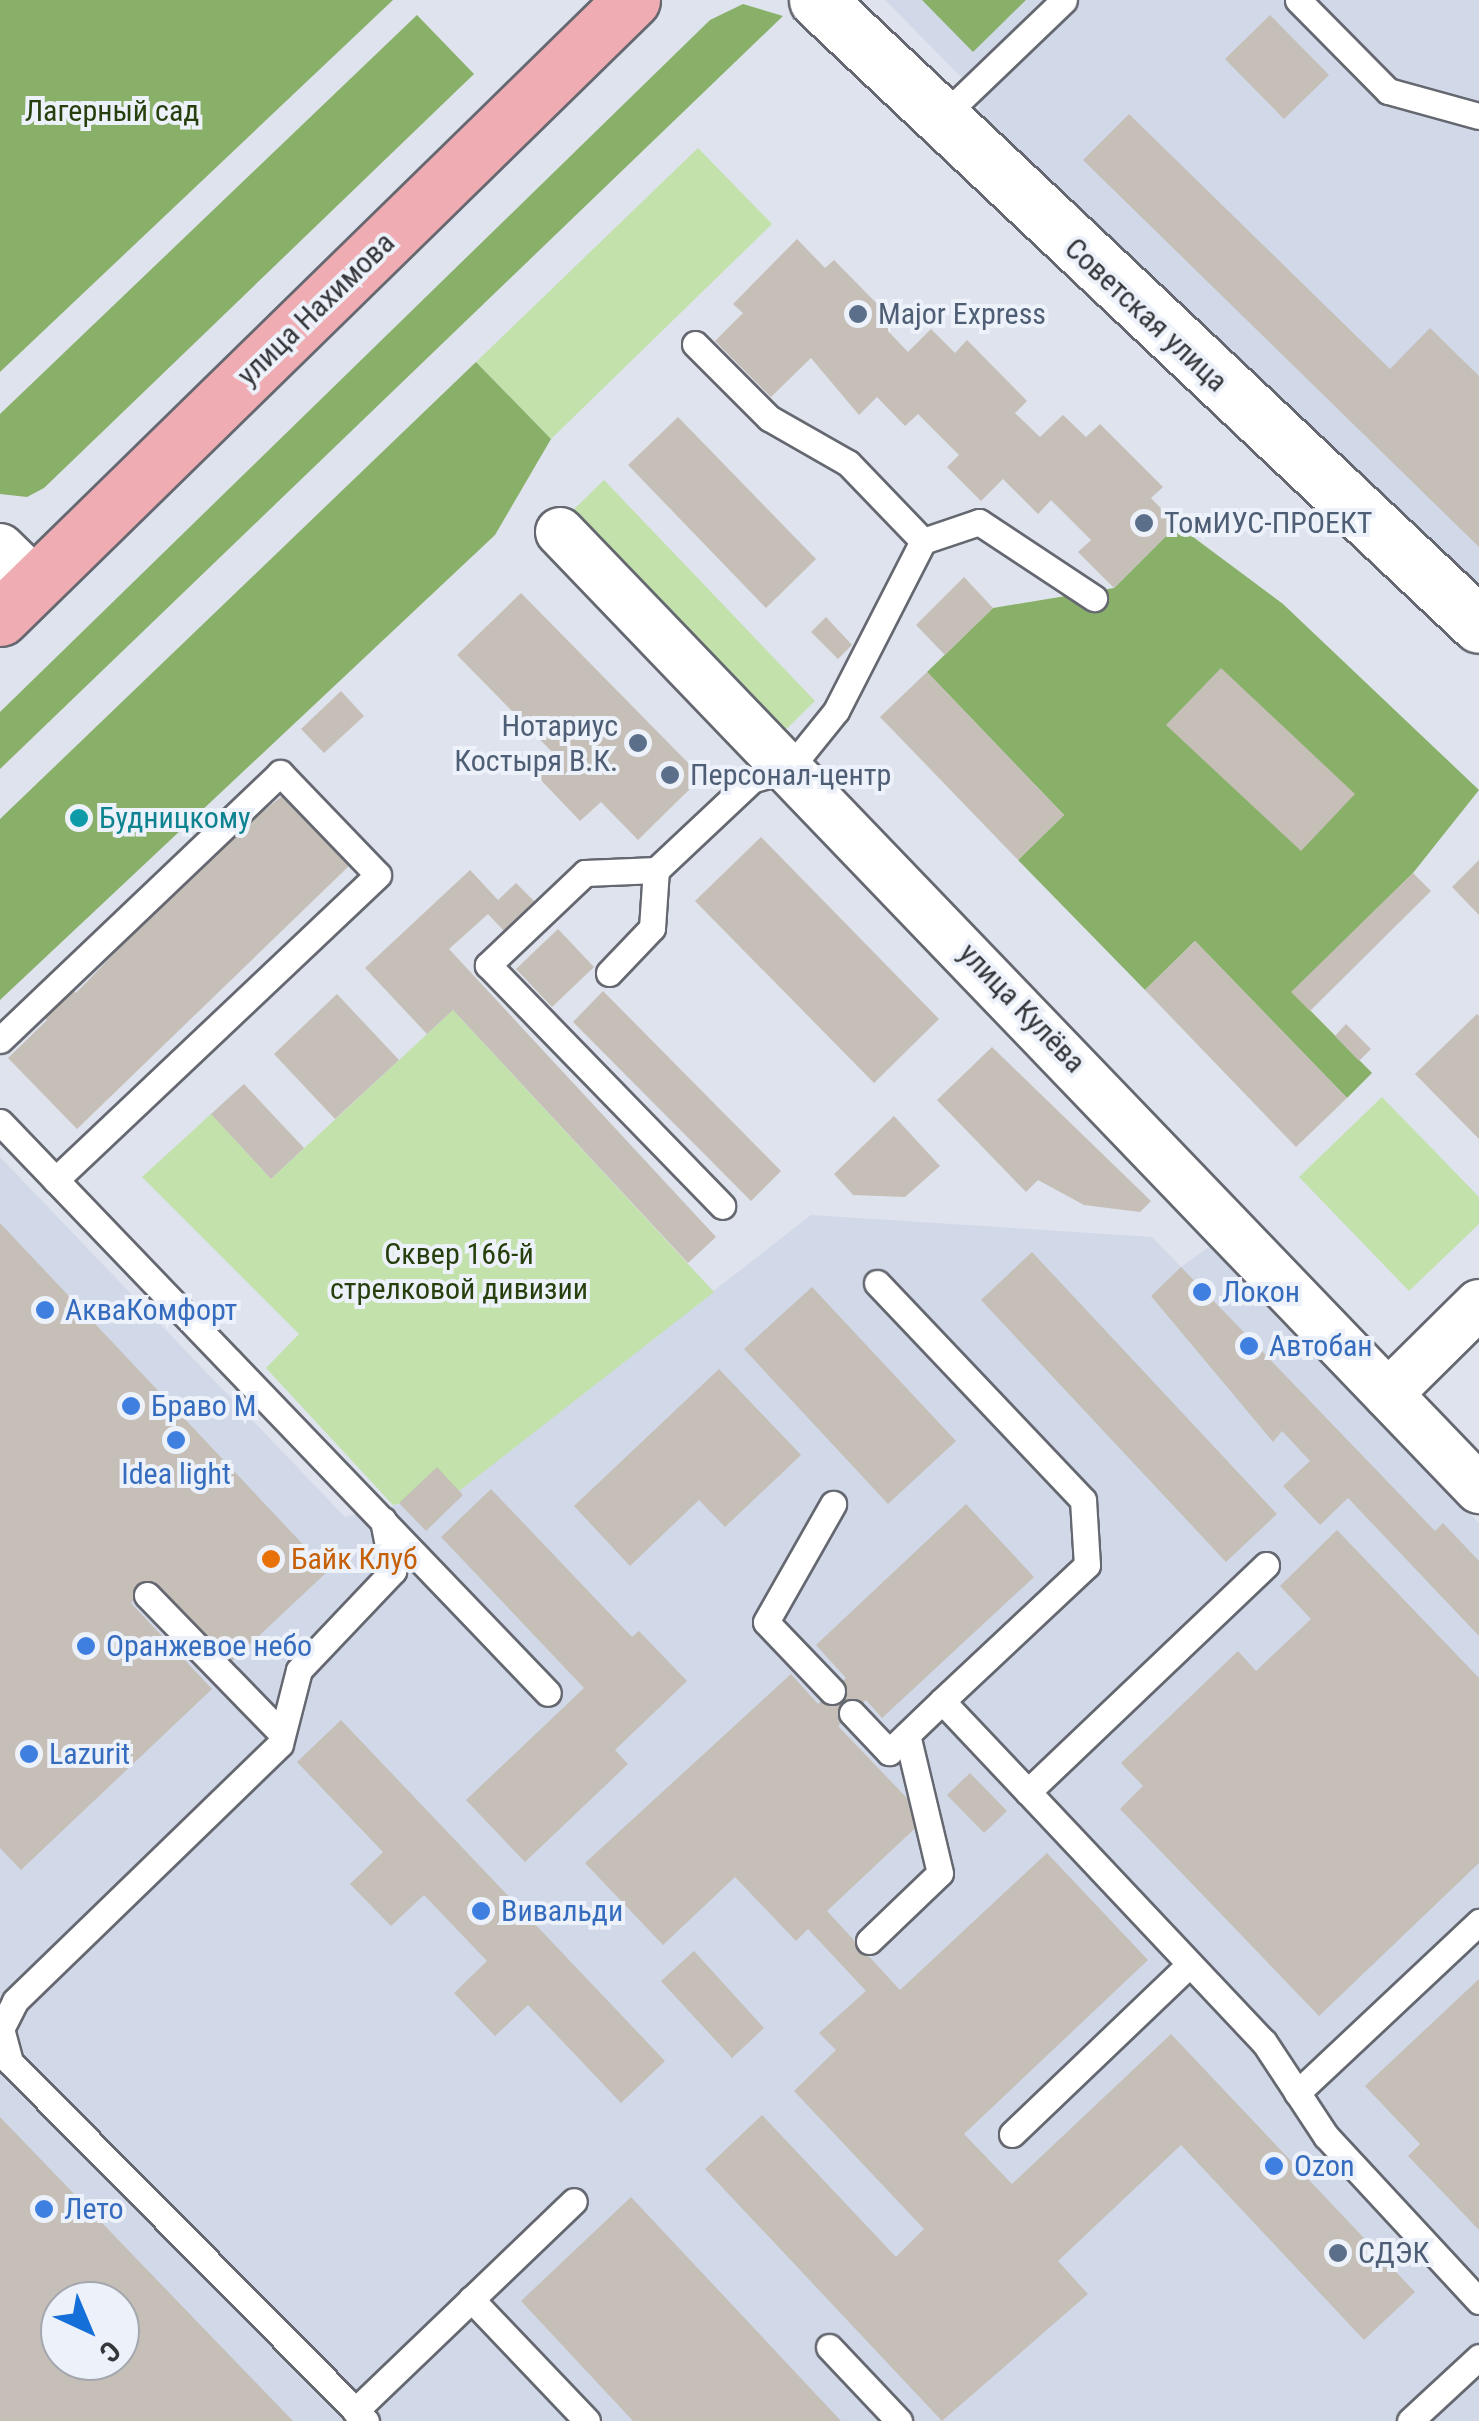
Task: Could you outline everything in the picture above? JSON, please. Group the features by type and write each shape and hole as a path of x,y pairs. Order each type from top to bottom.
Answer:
{"main road":[{"name":"улица Нахимова","path":"12,583 632,0"}],"street":[{"name":"Советская улица","path":"817,0 939,120 1479,626"},
{"name":"улица Кулёва","path":"560,532 1479,1489"},
{"path":"1388,1394 1479,1304"}],"lane":[{"path":"939,120 1064,0"},
{"path":"1298,0 1388,91 1479,116"},
{"path":"695,344 768,418 848,463 924,541"},
{"path":"722,1206 488,965 585,872 656,870 753,779 789,768 836,711 924,541 979,522 1094,598"},
{"path":"0,1040 280,773 378,876 56,1180"},
{"path":"610,973 652,928 656,870"},
{"path":"0,1122 548,1693"},
{"path":"852,1713 889,1752 1087,1565 1083,1500 876,1283"},
{"path":"832,1691 766,1622 833,1504"},
{"path":"383,1520 393,1571 299,1670 282,1733 267,1760 7,1994 1,2029 10,2062 360,2416 472,2299 574,2201"},
{"path":"1028,1792 1266,1565"},
{"path":"148,1595 282,1733"},
{"path":"942,1701 1190,1964 1479,2301"},
{"path":"869,1941 940,1873 907,1735"},
{"path":"1297,2093 1479,1922"},
{"path":"1012,2134 1190,1964"},
{"path":"472,2299 587,2421"},
{"path":"829,2347 898,2421"},
{"path":"1410,2421 1479,2356"}],"shaded area":[{"path":"885,0 1479,0 1479,600 976,118 982,98"},
{"path":"0,1157 345,1517 459,1490 811,1215 1152,1237 1181,1267 1210,1246 1479,1523 1479,2421 0,2421"}],"green space":[{"name":"Лагерный сад","path":"0,0 393,0 0,372"},
{"path":"922,0 1026,0 973,52"},
{"path":"743,4 783,16 0,769 0,712 710,20"},
{"path":"417,15 474,74 44,488 27,497 0,494 0,414"},
{"path":"698,148 772,224 551,439 476,362"},
{"path":"476,362 551,439 495,535 0,1000 0,819"},
{"path":"604,480 815,701 779,736 568,515"},
{"path":"1177,525 1283,604 1479,790 1413,873 1292,992 1372,1073 1347,1098 1195,941 1145,990 1018,860 1064,815 927,672 993,608 1114,588"},
{"name":"Сквер 166-й стрелковой дивизии","path":"453,1010 714,1292 459,1491 393,1505 266,1368 299,1334 142,1177 211,1114 271,1179"},
{"path":"1382,1097 1479,1197 1479,1224 1409,1291 1299,1177"}],"building":[{"path":"1270,15 1329,75 1284,119 1225,59"},
{"path":"1129,114 1390,369 1430,328 1479,376 1479,547 1083,160"},
{"path":"797,239 825,268 834,260 896,323 888,331 908,352 931,329 955,353 967,340 1027,401 1015,413 1040,437 1063,415 1086,437 1100,424 1163,487 1151,498 1177,525 1114,588 1078,552 1091,540 1051,500 1038,514 1003,479 981,501 947,467 959,455 918,414 905,426 877,397 859,415 811,358 771,397 715,341 743,313 733,304"},
{"path":"678,417 816,559 766,608 628,465"},
{"path":"964,577 993,608 945,655 916,625"},
{"path":"521,593 702,777 638,840 601,802 580,821 538,777 557,757 457,655"},
{"path":"826,617 852,645 838,659 811,632"},
{"path":"1221,668 1355,794 1301,851 1166,725"},
{"path":"927,672 1064,815 1018,860 880,717"},
{"path":"341,691 364,716 324,753 301,729"},
{"path":"283,795 350,865 77,1129 8,1058 47,1020 42,1014 71,987 76,993 207,857"},
{"path":"761,837 939,1019 874,1083 695,901"},
{"path":"1479,860 1479,915 1452,887"},
{"path":"470,870 498,900 516,883 535,902 504,931 488,914 449,949 716,1237 688,1263 453,1010 427,1034 365,968"},
{"path":"1413,873 1431,891 1310,1011 1291,992"},
{"path":"558,929 594,967 552,1007 516,969"},
{"path":"1195,941 1347,1098 1296,1147 1145,990"},
{"path":"603,991 781,1171 751,1201 573,1022"},
{"path":"337,994 399,1060 335,1119 274,1054"},
{"path":"1479,1016 1479,1139 1415,1074"},
{"path":"1346,1024 1371,1049 1359,1061 1335,1036"},
{"path":"992,1047 1151,1201 1140,1212 1084,1205 1038,1180 1026,1192 937,1100"},
{"path":"244,1084 304,1148 271,1179 211,1114"},
{"path":"894,1116 940,1166 905,1197 853,1195 834,1174"},
{"path":"0,1223 328,1571 231,1662 154,1581 131,1603 212,1689 21,1870 0,1848"},
{"path":"1032,1252 1277,1514 1226,1562 981,1300"},
{"path":"1181,1267 1435,1531 1443,1523 1479,1561 1479,1636 1348,1498 1320,1525 1283,1486 1310,1461 1282,1431 1273,1442 1151,1296"},
{"path":"812,1287 956,1441 888,1504 744,1349"},
{"path":"719,1369 801,1455 725,1527 699,1500 630,1566 574,1506"},
{"path":"437,1467 463,1495 426,1531 399,1503"},
{"path":"491,1489 632,1637 639,1631 687,1681 615,1750 628,1764 525,1862 466,1800 584,1688 441,1537"},
{"path":"966,1504 1034,1577 882,1718 866,1700 838,1726 926,1818 827,1911 900,1990 1047,1853 1148,1960 964,2134 1012,2184 1171,2034 1415,2292 1364,2340 1181,2145 1058,2261 1088,2294 942,2421 705,2169 762,2115 896,2257 924,2229 794,2091 836,2050 819,2033 866,1991 808,1929 796,1941 735,1877 663,1945 585,1863 791,1674 818,1704 846,1678 816,1645"},
{"path":"1337,1530 1479,1678 1479,1863 1319,2016 1120,1809 1143,1786 1121,1763 1238,1651 1256,1671 1311,1619 1280,1586"},
{"name":"Вивальди","path":"341,1720 665,2061 621,2103 528,2005 495,2036 454,1993 487,1961 424,1895 391,1926 350,1884 383,1852 297,1762"},
{"path":"970,1773 1007,1811 984,1833 947,1795"},
{"path":"694,1951 764,2028 732,2058 661,1981"},
{"path":"1479,1979 1479,2230 1408,2156 1420,2144 1365,2086"},
{"name":"Лето","path":"0,2117 293,2421 0,2421"},
{"path":"631,2197 841,2421 633,2421 521,2301"}],"place":[{"name":"Major Express","path":"858,314"},
{"name":"ТомИУС-ПРОЕКТ","path":"1144,523"},
{"name":"Нотариус Костыря В.К.","path":"638,743"},
{"name":"Персонал-центр","path":"670,775"},
{"name":"Будницкому","path":"79,818"},
{"name":"Локон","path":"1202,1292"},
{"name":"АкваКомфорт","path":"45,1310"},
{"name":"Автобан","path":"1249,1346"},
{"name":"Браво М","path":"131,1406"},
{"name":"Idea light","path":"176,1440"},
{"name":"Байк Клуб","path":"271,1559"},
{"name":"Оранжевое небо","path":"86,1646"},
{"name":"Lazurit","path":"29,1754"},
{"name":"Вивальди","path":"481,1911"},
{"name":"Ozon","path":"1274,2166"},
{"name":"Лето","path":"44,2209"},
{"name":"СДЭК","path":"1338,2253"}]}
